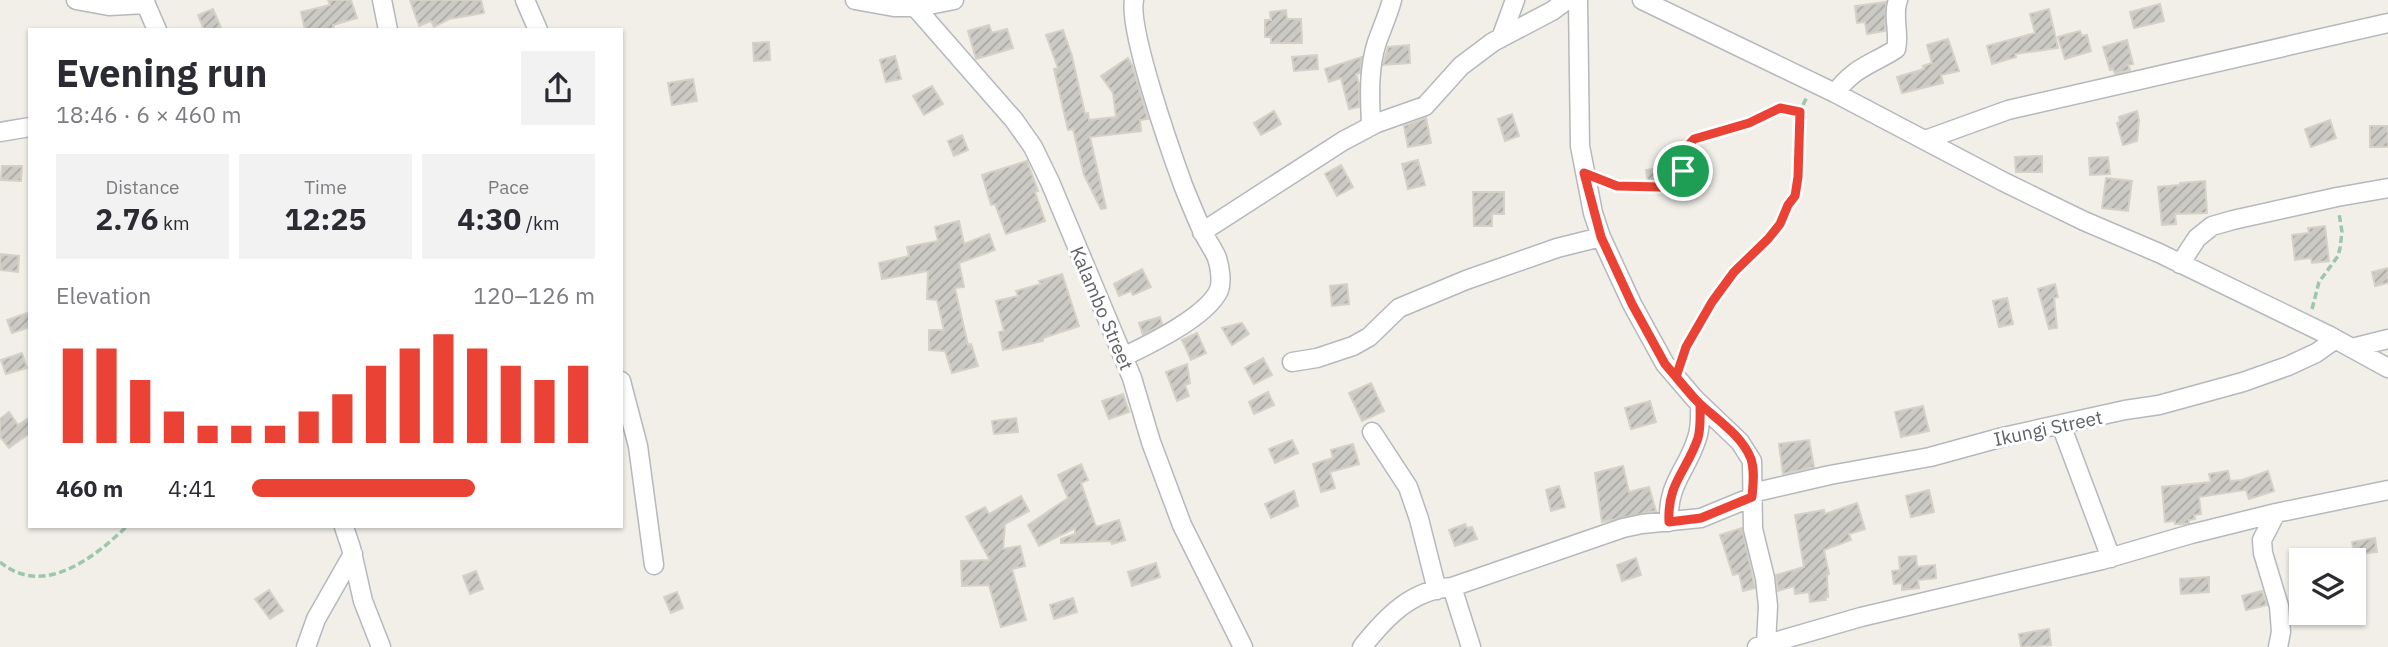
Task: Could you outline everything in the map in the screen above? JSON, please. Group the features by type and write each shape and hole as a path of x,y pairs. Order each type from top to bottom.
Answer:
{"street":[{"path":"76,0 108,6 145,2 156,28"},
{"path":"382,0 388,28"},
{"path":"525,0 537,28"},
{"path":"855,0 894,7 954,0"},
{"path":"1123,357 1188,321 1205,307 1219,290 1220,276 1217,258 1202,232 1183,184 1148,74 1133,20 1134,0"},
{"path":"1371,127 1371,71 1376,43 1388,17 1392,0"},
{"path":"1502,38 1515,0"},
{"path":"1202,232 1299,167 1371,127 1425,106 1461,66 1567,0"},
{"path":"1578,0 1580,146 1584,173 1601,237 1632,304 1665,364 1748,454 1753,474 1753,529 1765,578 1768,606 1761,645 1937,598 2111,558 2276,513 2388,490"},
{"path":"1642,0 1828,89 2084,221 2180,264 2388,368"},
{"path":"1828,89 1896,49 1899,38 1895,22 1898,0"},
{"name":"Kalambo Street","path":"912,5 1014,120 1033,147 1123,357 1182,525 1243,647"},
{"path":"1925,140 2008,110 2388,23"},
{"path":"0,132 28,127"},
{"path":"2180,264 2197,238 2212,226 2388,188"},
{"path":"1292,362 1317,358 1353,346 1369,337 1399,308 1466,280 1557,248 1601,237"},
{"name":"Ikungi Street","path":"1363,647 1385,620 1407,600 1623,528 1701,518 1752,495 1830,475 1930,457 2003,437 2160,405 2243,382 2344,344 2388,339"},
{"path":"623,389 638,446 654,565"},
{"path":"1669,522 1668,503 1672,489 1698,438 1700,404"},
{"path":"2061,425 2111,558"},
{"path":"1372,432 1408,487 1445,588 1471,647"},
{"path":"2276,513 2262,540 2278,606 2281,632 2278,647"},
{"path":"344,528 363,601 380,647"},
{"path":"306,647 316,619 353,554"}],"path":[{"path":"1676,377 1686,347 1712,302 1734,272 1780,224 1795,196 1800,112 1807,97 1828,89"},
{"path":"1584,173 1617,186 1660,187 1678,183 1683,176 1685,149 1694,139 1749,123 1780,108 1800,112"},
{"path":"2308,326 2319,282 2338,256 2340,248 2342,232 2337,197"},
{"path":"0,562 27,577 44,577 67,570 101,551 125,528"}],"building":[{"path":"328,0 351,0 357,18 333,25 334,28 305,28 301,12 330,5"},
{"path":"410,0 481,0 484,13 449,19 434,27 431,21 419,26"},
{"path":"1886,2 1885,31 1867,34 1865,22 1857,23 1855,6"},
{"path":"2160,4 2164,21 2134,28 2130,12"},
{"path":"213,9 221,28 203,28 198,15"},
{"path":"2049,9 2058,48 2015,54 2016,57 1992,64 1987,46 2035,33 2030,14"},
{"path":"1286,10 1287,19 1301,19 1302,43 1271,43 1271,37 1265,37 1265,20 1271,20 1270,12"},
{"path":"989,25 992,33 1007,29 1013,48 976,59 968,31"},
{"path":"1063,30 1072,56 1085,114 1088,113 1089,120 1116,117 1113,93 1101,76 1128,58 1148,119 1140,120 1141,131 1090,137 1106,208 1101,209 1084,175 1073,129 1068,130 1054,69 1058,68 1046,35"},
{"path":"2080,31 2082,36 2087,35 2091,51 2065,59 2058,37"},
{"path":"1948,39 1959,71 1941,75 1943,83 1902,93 1897,77 1924,69 1923,66 1932,63 1927,45"},
{"path":"2127,40 2133,64 2128,65 2130,70 2115,74 2113,69 2110,70 2103,47"},
{"path":"769,42 770,60 754,61 753,43"},
{"path":"1409,45 1410,63 1383,65 1388,47"},
{"path":"1317,55 1318,69 1294,71 1292,57"},
{"path":"895,56 901,79 886,82 880,60"},
{"path":"1362,57 1360,73 1356,74 1359,107 1349,109 1341,78 1329,82 1325,69"},
{"path":"693,79 697,101 672,105 668,83"},
{"path":"932,86 943,104 924,115 913,96"},
{"path":"1274,111 1281,124 1261,135 1254,123"},
{"path":"2137,111 2137,141 2123,145 2117,123 2120,122 2119,117"},
{"path":"1512,114 1519,136 1505,141 1498,119"},
{"path":"1426,118 1431,143 1408,147 1404,126"},
{"path":"2330,120 2336,138 2311,147 2305,129"},
{"path":"2370,126 2388,126 2388,147 2370,147"},
{"path":"962,135 968,150 954,156 948,141"},
{"path":"2042,156 2042,172 2016,172 2015,157"},
{"path":"2108,157 2110,174 2090,175 2089,158"},
{"path":"1418,160 1425,185 1408,189 1402,164"},
{"path":"1027,161 1045,221 1006,234 995,204 991,205 982,175"},
{"path":"1341,165 1353,187 1337,196 1325,174"},
{"path":"2,166 22,166 21,181 1,180"},
{"path":"1670,166 1672,179 1648,183 1646,170"},
{"path":"2106,178 2132,181 2128,211 2102,208"},
{"path":"2205,181 2207,213 2175,214 2176,224 2162,225 2158,187"},
{"path":"1473,192 1504,192 1504,214 1492,214 1492,226 1474,226"},
{"path":"959,221 964,244 989,234 995,250 959,263 964,287 955,288 968,345 971,344 978,366 952,373 945,351 929,350 929,330 944,330 937,300 927,299 928,271 882,279 879,263 909,256 907,247 938,241 935,227"},
{"path":"2325,226 2329,261 2312,263 2311,258 2295,260 2292,235 2309,233 2308,228"},
{"path":"0,254 19,256 18,272 0,270"},
{"path":"2388,268 2388,283 2375,286 2372,272"},
{"path":"1142,269 1151,287 1133,295 1131,291 1119,296 1114,284"},
{"path":"1062,274 1079,326 1043,338 1043,341 1003,350 999,332 1004,331 996,301 1018,296 1016,291 1041,284 1039,281"},
{"path":"1347,284 1349,304 1332,306 1330,286"},
{"path":"2055,284 2058,297 2054,298 2057,328 2049,329 2038,289"},
{"path":"2007,298 2013,324 1999,327 1993,301"},
{"path":"28,313 28,328 12,333 7,320"},
{"path":"1160,317 1162,324 1143,335 1139,323"},
{"path":"1242,323 1249,334 1232,345 1222,328"},
{"path":"1197,333 1206,353 1191,360 1182,340"},
{"path":"22,353 27,368 6,374 1,360"},
{"path":"1263,358 1272,375 1254,384 1245,368"},
{"path":"1187,364 1190,383 1185,385 1189,396 1177,401 1166,372"},
{"path":"1371,383 1384,411 1362,421 1349,393"},
{"path":"1268,392 1274,405 1254,414 1249,402"},
{"path":"1123,394 1129,412 1109,419 1102,401"},
{"path":"1650,401 1656,422 1631,429 1625,408"},
{"path":"1923,406 1929,431 1901,437 1895,412"},
{"path":"9,412 18,425 28,418 28,434 9,448 0,437 0,419"},
{"path":"1016,418 1018,432 994,434 992,421"},
{"path":"1292,440 1298,453 1275,463 1269,449"},
{"path":"1809,440 1814,467 1783,474 1779,444"},
{"path":"1353,444 1359,464 1330,472 1335,488 1321,492 1313,464 1333,458 1331,450"},
{"path":"1081,464 1088,480 1081,483 1096,527 1119,520 1125,540 1112,544 1111,541 1061,543 1061,539 1075,534 1075,528 1039,546 1028,525 1068,498 1058,475"},
{"path":"1623,466 1629,492 1649,487 1656,511 1602,522 1595,473"},
{"path":"2228,471 2230,481 2268,471 2274,491 2249,499 2245,487 2245,490 2199,497 2201,514 2194,515 2195,519 2185,524 2165,522 2162,487 2211,482 2209,474"},
{"path":"1559,486 1565,507 1551,511 1546,490"},
{"path":"1929,490 1934,512 1911,517 1906,496"},
{"path":"1294,491 1298,506 1271,518 1265,504"},
{"path":"1021,496 1029,511 1005,524 1003,549 1020,546 1025,566 1012,569 1026,620 1001,627 989,585 962,586 961,561 990,560 966,517 985,507 989,514"},
{"path":"1857,503 1865,529 1849,534 1851,540 1824,550 1829,574 1826,600 1810,602 1809,592 1795,594 1794,586 1778,591 1776,575 1804,567 1795,515 1824,510 1825,514"},
{"path":"1465,524 1467,528 1472,527 1477,539 1455,546 1449,530"},
{"path":"1742,528 1755,588 1743,591 1739,573 1733,575 1720,535"},
{"path":"2375,538 2377,552 2366,554 2366,548 2353,548 2352,542"},
{"path":"1916,556 1917,567 1935,565 1936,578 1918,580 1919,588 1902,590 1902,583 1894,584 1892,571 1900,570 1899,557"},
{"path":"1636,558 1641,575 1622,581 1617,565"},
{"path":"1156,563 1160,577 1132,586 1128,572"},
{"path":"476,571 483,589 470,594 463,576"},
{"path":"2209,577 2209,592 2181,594 2180,579"},
{"path":"269,590 283,611 270,619 255,599"},
{"path":"2262,591 2267,605 2246,610 2242,596"},
{"path":"677,592 683,608 671,613 664,597"},
{"path":"1073,598 1077,612 1054,619 1050,605"},
{"path":"2049,629 2051,645 2021,647 2019,634"}],"route":[{"path":"1683,171 1678,183 1660,187 1617,186 1584,173 1601,237 1632,304 1665,364 1695,399 1700,404 1698,438 1672,489 1668,503 1669,522 1701,518 1752,497 1752,461 1748,454 1740,442 1695,399 1676,377 1686,347 1712,302 1734,272 1780,224 1795,196 1800,112 1780,108 1759,120 1694,139 1685,149 1683,171"}]}
